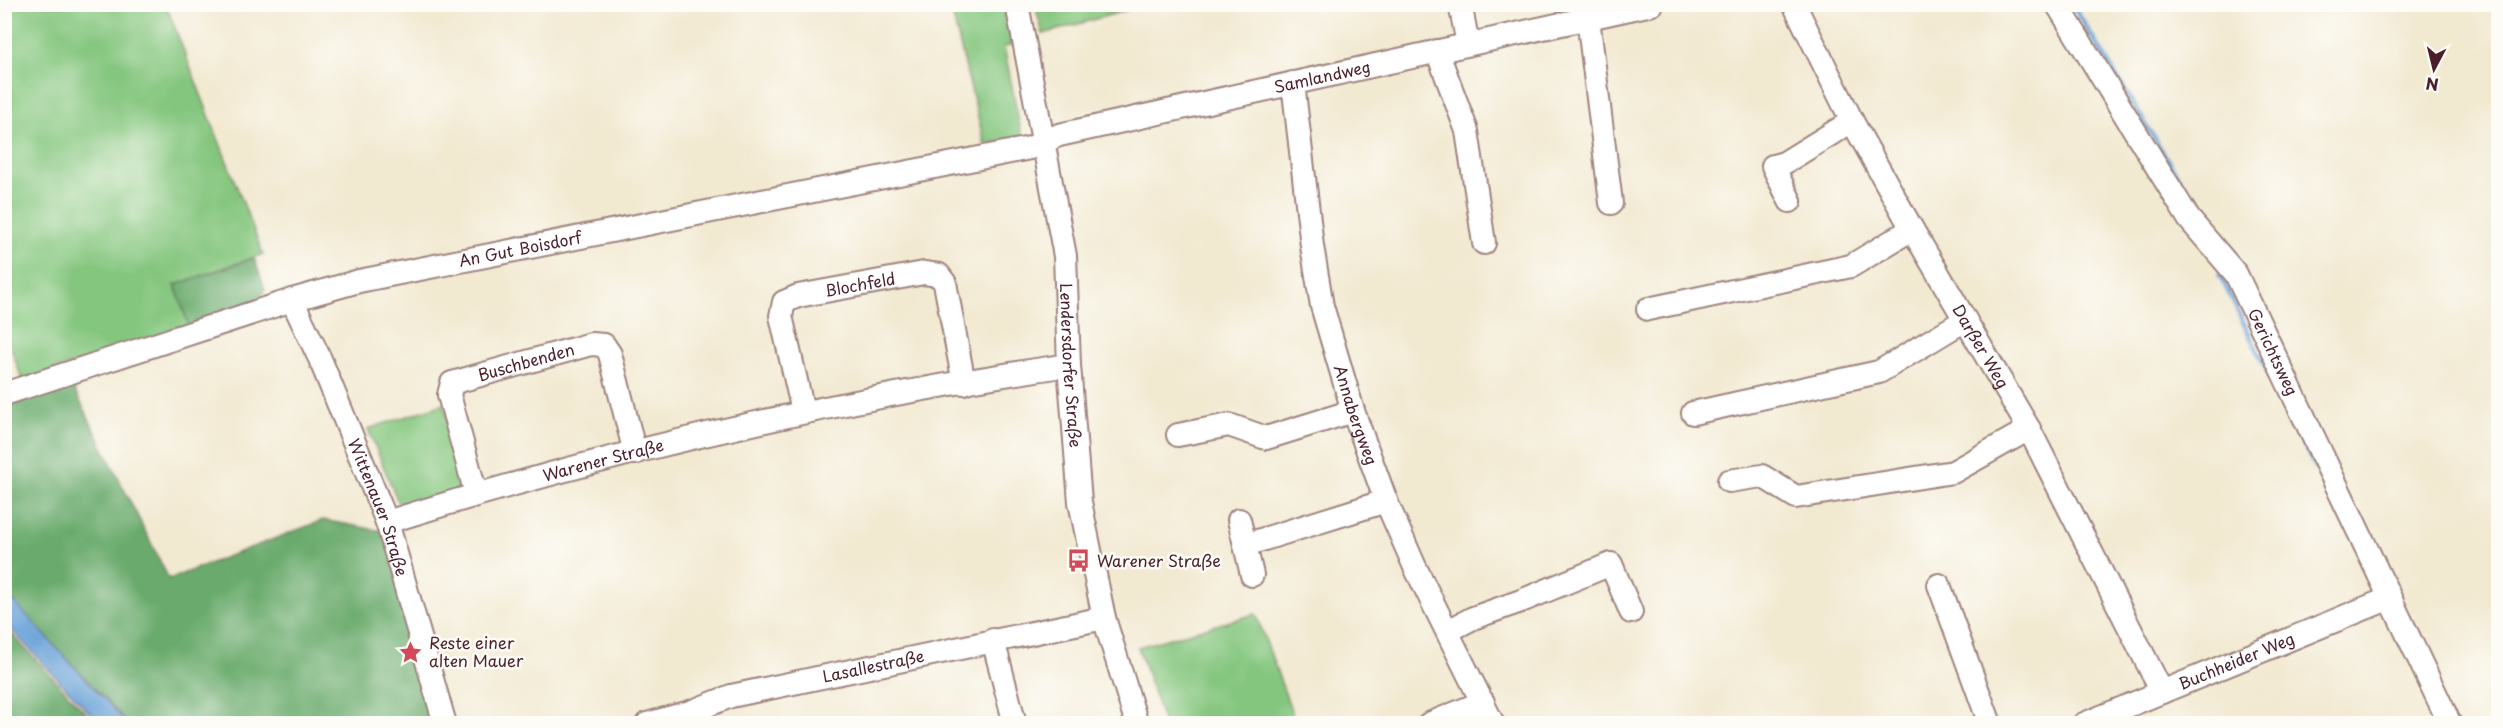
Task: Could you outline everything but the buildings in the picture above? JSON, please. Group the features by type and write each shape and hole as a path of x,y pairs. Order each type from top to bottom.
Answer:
{"street":[{"name":"Lendersdorfer Straße","path":"1017,4 1065,256 1069,364 1080,502 1104,618 1137,723"},
{"path":"1460,4 1468,44"},
{"name":"Samlandweg","path":"1044,143 1059,135 1468,44 1596,13 1652,4"},
{"name":"Darßer Weg","path":"1794,4 1852,121 2029,429 2162,692"},
{"name":"Gerichtsweg","path":"2057,4 2189,219 2236,274 2450,723"},
{"path":"1596,13 1611,203"},
{"path":"1437,51 1467,131 1484,243"},
{"name":"Annabergweg","path":"1293,83 1312,246 1322,306 1353,411 1386,501 1415,567 1492,723"},
{"path":"1790,201 1773,166 1784,163 1852,121"},
{"name":"An Gut Boisdorf","path":"4,393 292,300 359,281 849,186 1044,143"},
{"path":"1648,309 1851,266 1912,229"},
{"name":"Blochfeld","path":"803,411 781,316 784,302 798,296 924,273 939,275 945,283 964,383"},
{"name":"Wittenauer Straße","path":"292,300 320,359 387,522 445,723"},
{"path":"1693,413 1879,372 1965,320"},
{"name":"Buschbenden","path":"476,494 449,395 452,383 591,344 604,345 610,354 635,453"},
{"name":"Warener Straße","path":"387,522 476,494 803,411 1069,364"},
{"path":"1178,435 1229,425 1266,438 1353,411"},
{"path":"1729,481 1762,476 1796,497 1953,472 2029,429"},
{"path":"1245,544 1386,501"},
{"path":"1239,520 1252,575"},
{"path":"1448,631 1473,618 1611,564 1631,612"},
{"path":"1939,585 1990,723"},
{"name":"Buchheider Weg","path":"2084,723 2390,598"},
{"name":"Lasallestraße","path":"647,723 703,716 731,696 1104,618"},
{"path":"993,640 1015,723"},
{"path":"1429,723 1483,702"}],"green space":[{"path":"1035,4 1145,5 1043,34"},
{"path":"4,5 166,5 263,254 175,285 189,327 22,380 4,327"},
{"path":"950,5 1004,5 1013,44 1004,47 1022,137 985,145"},
{"path":"254,258 265,289 259,303 189,327 175,285"},
{"path":"70,381 169,579 323,520 377,530 385,529 439,723 125,723 122,717 5,594 5,405"},
{"path":"444,404 463,484 456,491 405,504 398,502 368,429"},
{"path":"1256,614 1294,718 1279,724 1164,723 1138,647"},
{"path":"5,627 95,723 5,723"}],"water":[{"path":"5,592 126,723 99,723 5,623"}],"waterway":[{"path":"2072,4 2187,192"},
{"path":"2220,275 2315,467"}],"place":[{"name":"Warener Straße","path":"1079,561"},
{"name":"Reste einer alten Mauer","path":"411,652"}]}
